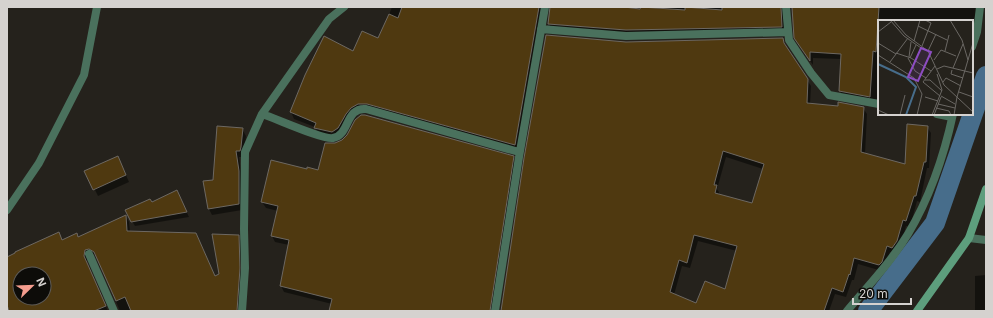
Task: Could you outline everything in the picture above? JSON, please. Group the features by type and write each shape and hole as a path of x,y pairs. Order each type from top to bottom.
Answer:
{"main road":[{"path":"917,311 970,238 986,189"}],"street":[{"path":"7,210 40,163 84,75 97,7"},
{"path":"242,311 245,268 245,152 262,114 329,19 344,7"},
{"path":"495,311 545,7"},
{"path":"786,7 789,40 811,73 829,95 878,104"},
{"path":"973,43 980,7"},
{"path":"541,29 626,36 788,32"},
{"path":"262,114 312,133 333,138 339,135 353,113 361,108 520,152"},
{"path":"847,311 884,268 908,233 933,182 946,146 953,115"},
{"path":"970,238 986,240"},
{"path":"89,254 114,311"}],"building":[{"path":"402,7 539,7 515,145 367,104 358,104 351,108 338,128 332,132 314,128 316,123 290,112 305,75 324,36 353,51 362,31 378,38 389,14 398,18"},
{"path":"550,7 624,7 640,9 641,7 685,10 685,7 722,10 722,7 781,7 782,27 626,30 548,24"},
{"path":"792,7 879,7 876,52 873,51 870,97 839,91 841,54 810,52 810,61 794,38"},
{"path":"546,35 626,42 783,38 784,43 808,79 807,103 838,106 838,102 864,107 861,152 905,164 907,124 928,126 926,162 924,162 916,196 914,196 906,221 903,220 897,241 892,248 887,246 882,262 879,265 854,258 850,275 849,274 843,292 832,288 824,311 501,311 524,158","holes":["723,151 764,164 752,203 715,193 717,185 714,185","694,235 737,246 725,289 705,281 696,303 670,292 679,260 687,263"]},
{"path":"361,115 514,156 490,311 329,311 332,299 280,286 289,240 271,236 278,206 261,202 271,160 307,169 307,167 318,170 325,143 335,143 342,140 347,135 355,120"},
{"path":"217,126 243,128 240,151 236,151 239,171 239,204 208,209 203,181 213,180"},
{"path":"118,156 126,175 93,190 84,171"},
{"path":"177,190 187,212 131,222 125,210 150,199 152,202"},
{"path":"126,215 127,231 196,233 215,276 219,274 212,234 239,235 240,268 237,311 131,311 125,297 116,301 94,252 89,249 85,250 84,256 106,306 94,311 9,311 7,305 7,257 59,232 62,240 77,233 78,237"}],"waterway":[{"path":"973,113 986,76"},
{"path":"868,311 935,223 972,115"}]}
